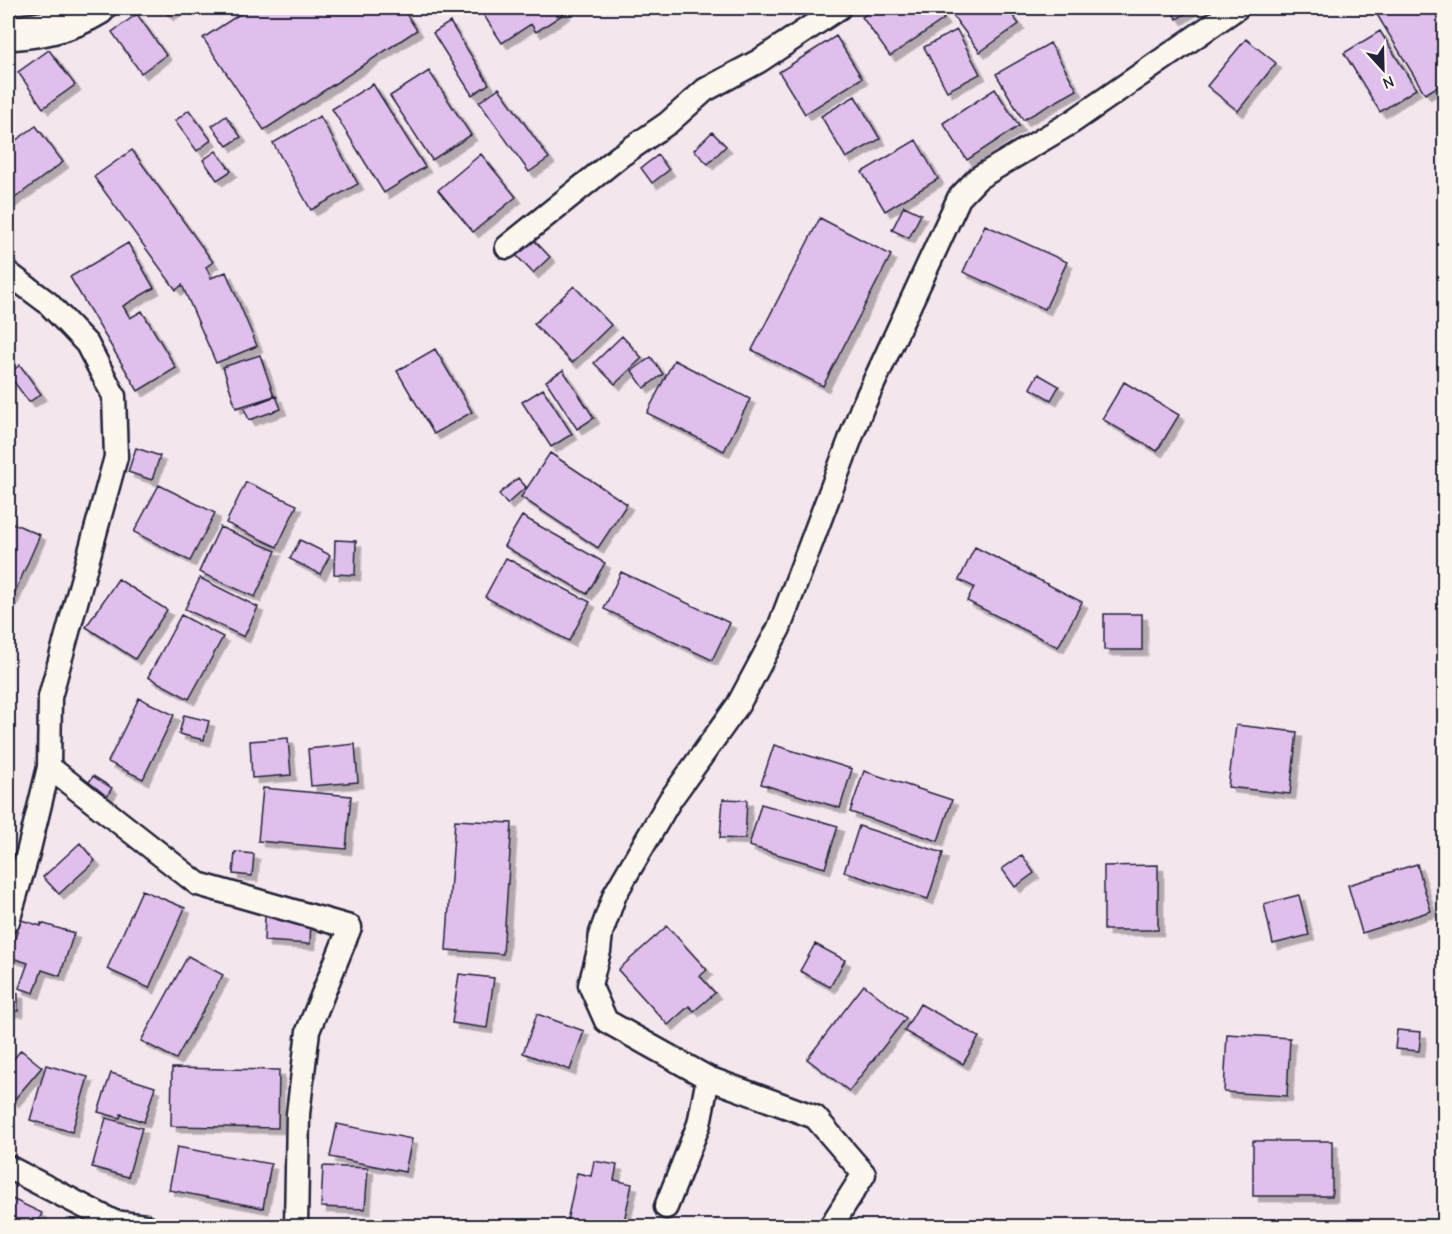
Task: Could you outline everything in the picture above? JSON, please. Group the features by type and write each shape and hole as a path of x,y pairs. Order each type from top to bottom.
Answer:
{"highway":[{"path":"8,33 35,32 62,25 98,8"}],"street":[{"path":"507,247 621,156 668,123 705,90 759,61 839,8"},
{"path":"831,1227 864,1174 815,1117 708,1078 606,1021 590,985 601,933 615,894 670,800 738,705 779,628 862,408 958,198 978,178 1072,122 1237,8"},
{"path":"8,273 48,303 87,344 114,396 116,457 50,697 49,767 28,853 8,921"},
{"path":"49,767 198,884 351,927 308,1031 298,1114 296,1227"},
{"path":"666,1207 699,1124 708,1078"},
{"path":"8,1167 114,1222 145,1227"}],"building":[{"path":"162,8 178,8 168,15"},
{"path":"249,8 402,8 417,30 264,130 203,38"},
{"path":"479,8 562,8 565,13 536,32 531,24 502,43"},
{"path":"876,8 935,8 944,19 890,56 862,17"},
{"path":"947,8 1007,8 1019,24 980,52"},
{"path":"1169,8 1194,8 1177,19"},
{"path":"1373,8 1444,8 1444,83 1425,94"},
{"path":"137,14 166,55 141,73 112,32"},
{"path":"450,22 489,84 472,95 433,33"},
{"path":"957,30 980,74 947,91 924,47"},
{"path":"1380,31 1416,89 1380,112 1344,53"},
{"path":"836,36 862,78 805,114 779,72"},
{"path":"1246,39 1276,63 1238,111 1207,86"},
{"path":"1050,43 1077,90 1023,120 996,74"},
{"path":"49,50 75,85 43,108 18,72"},
{"path":"429,71 471,135 432,160 390,96"},
{"path":"373,84 425,167 384,193 332,109"},
{"path":"499,88 549,158 529,172 479,102"},
{"path":"995,89 1019,126 967,160 943,123"},
{"path":"855,96 880,139 846,158 821,116"},
{"path":"189,110 211,140 197,151 175,121"},
{"path":"226,116 241,137 227,146 212,126"},
{"path":"320,116 358,184 311,210 273,143"},
{"path":"36,126 63,162 8,203 8,146"},
{"path":"712,132 726,146 708,164 694,150"},
{"path":"916,140 938,179 885,211 862,172"},
{"path":"132,150 213,262 206,267 211,278 226,272 257,346 216,363 182,285 176,290 94,177"},
{"path":"216,151 231,171 217,180 203,160"},
{"path":"481,154 516,197 473,232 438,190"},
{"path":"658,155 669,170 652,183 641,168"},
{"path":"904,206 921,214 909,238 892,230"},
{"path":"820,218 891,255 823,386 752,350"},
{"path":"985,225 1067,262 1045,309 963,272"},
{"path":"532,238 550,257 533,273 515,254"},
{"path":"128,243 154,288 123,306 130,318 142,311 176,368 138,391 70,277"},
{"path":"574,286 611,325 572,363 534,324"},
{"path":"622,336 642,358 615,384 594,363"},
{"path":"435,349 472,412 434,434 397,371"},
{"path":"260,355 274,396 236,408 223,367"},
{"path":"651,357 663,374 644,388 632,371"},
{"path":"674,360 750,399 724,451 647,413"},
{"path":"20,365 41,394 29,402 8,374"},
{"path":"563,370 594,418 577,429 546,381"},
{"path":"1038,374 1059,386 1051,400 1030,388"},
{"path":"1124,382 1179,415 1157,451 1102,419"},
{"path":"543,389 572,434 551,447 522,402"},
{"path":"276,396 281,409 249,420 244,408"},
{"path":"136,448 160,456 152,480 128,472"},
{"path":"550,453 627,504 598,548 521,497"},
{"path":"518,478 526,487 507,504 499,494"},
{"path":"246,482 297,505 277,547 226,523"},
{"path":"159,485 215,513 190,561 134,532"},
{"path":"522,516 605,563 587,594 504,546"},
{"path":"8,521 40,535 8,608"},
{"path":"220,527 276,551 255,597 199,572"},
{"path":"300,540 330,555 320,574 290,559"},
{"path":"335,540 356,541 355,575 334,574"},
{"path":"975,547 1082,602 1058,647 967,601 974,587 959,580"},
{"path":"506,558 590,602 569,641 485,597"},
{"path":"621,572 730,623 712,660 604,609"},
{"path":"200,578 258,607 244,637 185,609"},
{"path":"118,579 167,610 135,659 86,627"},
{"path":"1104,614 1142,614 1142,650 1104,650"},
{"path":"181,615 223,637 189,699 148,677"},
{"path":"139,698 174,715 143,779 108,762"},
{"path":"184,715 209,721 204,740 179,734"},
{"path":"1236,725 1297,732 1290,794 1228,787"},
{"path":"288,738 291,775 252,778 250,741"},
{"path":"355,744 358,782 311,786 308,749"},
{"path":"774,745 852,769 840,808 761,784"},
{"path":"864,771 952,800 938,841 850,812"},
{"path":"93,776 112,788 101,805 82,793"},
{"path":"263,788 351,796 346,849 258,841"},
{"path":"723,799 747,800 745,839 720,838"},
{"path":"761,804 838,826 825,868 749,846"},
{"path":"455,820 512,823 503,954 446,950"},
{"path":"859,826 943,853 928,899 844,872"},
{"path":"80,843 95,861 59,894 43,877"},
{"path":"235,852 254,854 252,876 233,874"},
{"path":"1022,855 1034,873 1015,887 1002,869"},
{"path":"1417,864 1431,911 1362,933 1348,885"},
{"path":"1158,865 1158,930 1104,930 1104,866"},
{"path":"142,890 185,908 149,988 107,969"},
{"path":"1299,895 1309,935 1273,944 1264,904"},
{"path":"265,916 311,918 310,944 264,941"},
{"path":"21,920 41,926 41,923 74,933 60,976 42,970 34,993 19,988 28,963 9,957"},
{"path":"667,926 707,970 700,976 715,993 694,1011 689,1006 668,1025 618,970"},
{"path":"815,944 845,960 830,987 800,971"},
{"path":"188,956 223,975 176,1059 141,1041"},
{"path":"459,974 494,978 487,1028 452,1023"},
{"path":"864,985 906,1018 849,1091 807,1059"},
{"path":"8,993 18,993 18,1011 8,1011"},
{"path":"920,1004 979,1037 963,1064 904,1031"},
{"path":"537,1014 584,1031 570,1070 523,1053"},
{"path":"1397,1030 1421,1032 1419,1051 1395,1049"},
{"path":"1227,1034 1290,1038 1287,1096 1224,1092"},
{"path":"21,1050 42,1067 13,1101 8,1095 8,1066"},
{"path":"46,1065 88,1077 72,1132 30,1120"},
{"path":"172,1068 279,1070 278,1128 171,1126"},
{"path":"111,1073 155,1087 144,1122 121,1114 120,1118 98,1112"},
{"path":"106,1118 142,1128 128,1177 92,1167"},
{"path":"337,1124 412,1139 405,1172 330,1157"},
{"path":"1253,1141 1332,1141 1332,1196 1253,1196"},
{"path":"177,1147 271,1164 263,1208 169,1190"},
{"path":"594,1161 617,1165 614,1180 632,1184 623,1226 566,1226 577,1173 591,1176"},
{"path":"323,1166 368,1168 365,1209 321,1207"},
{"path":"8,1197 42,1213 36,1226 8,1226"}]}
